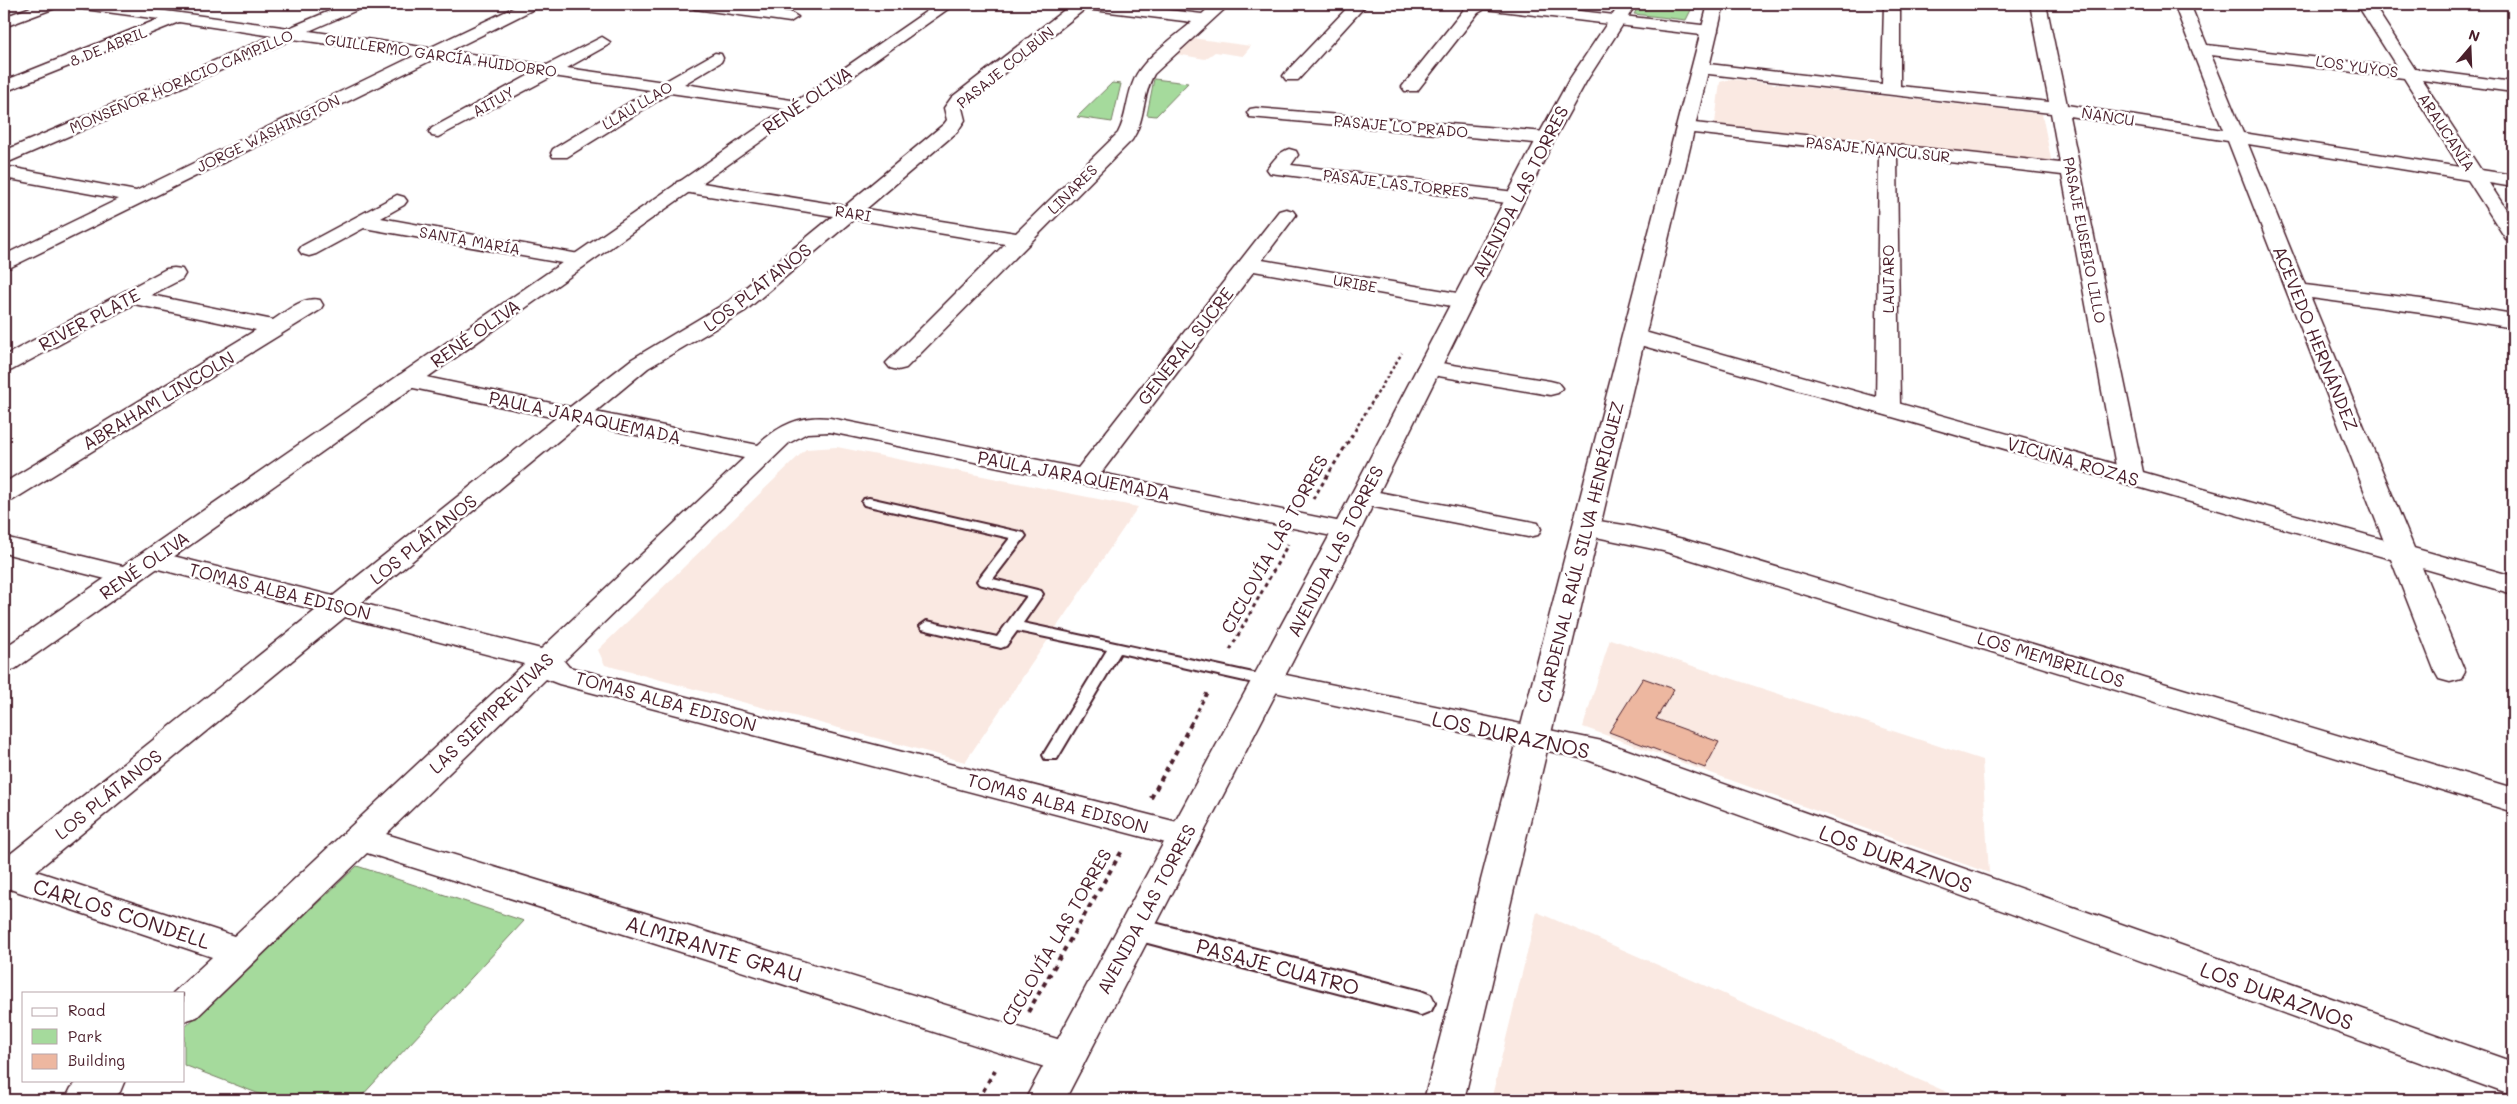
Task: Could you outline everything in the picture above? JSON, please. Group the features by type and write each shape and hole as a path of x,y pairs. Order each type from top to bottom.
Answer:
{"street":[{"path":"4,22 53,4"},
{"name":"GUILLERMO GARCÍA HUIDOBRO","path":"84,4 798,106"},
{"name":"8 DE ABRIL","path":"4,87 212,4"},
{"name":"MONSEÑOR HORACIO CAMPILLO","path":"4,158 359,4"},
{"name":"JORGE WASHINGTON","path":"4,263 533,4"},
{"path":"694,4 737,6 790,16"},
{"name":"RENÉ OLIVA","path":"4,662 798,106 948,4"},
{"path":"1082,4 1205,19"},
{"name":"PASAJE COLBÚN","path":"850,212 952,128 956,120 953,108 958,101 1082,4"},
{"name":"LINARES","path":"898,363 1125,136 1134,120 1144,76 1222,4"},
{"path":"1292,76 1359,4"},
{"path":"1411,87 1472,10 1482,4 1622,12 1710,30"},
{"name":"CARDENAL RAÚL SILVA HENRÍQUEZ","path":"1444,1100 1716,4"},
{"path":"1891,88 1892,4"},
{"name":"PASAJE EUSEBIO LILLO","path":"2038,4 2131,477"},
{"name":"ACEVEDO HERNÁNDEZ","path":"2182,4 2450,672"},
{"name":"ARAUCANÍA","path":"2365,4 2513,235"},
{"name":"AVENIDA LAS TORRES","path":"1045,1100 1346,531 1546,138 1578,80 1622,12"},
{"name":"AITUY","path":"438,132 602,42"},
{"name":"LOS YUYOS","path":"2200,49 2301,59 2513,87"},
{"name":"LLAU LLAO","path":"560,153 715,58"},
{"name":"ÑANCU","path":"1700,68 1891,88 2059,109 2513,181"},
{"name":"PASAJE LO PRADO","path":"1256,113 1546,138"},
{"name":"PASAJE ÑANCU SUR","path":"1685,127 2071,170"},
{"name":"LAUTARO","path":"1888,150 1888,408"},
{"name":"PASAJE LAS TORRES","path":"1278,168 1515,198"},
{"path":"4,172 139,197"},
{"name":"RARI","path":"684,186 1021,240"},
{"path":"309,250 396,201"},
{"name":"LOS PLÁTANOS","path":"5,876 340,607 636,365 722,317 850,212"},
{"name":"GENERAL SUCRE","path":"1084,477 1286,216"},
{"name":"SANTA MARÍA","path":"361,221 579,260"},
{"name":"URIBE","path":"1248,264 1463,301"},
{"name":"RIVER PLATE","path":"4,365 174,274"},
{"path":"2297,290 2429,307 2513,321"},
{"path":"130,297 276,327"},
{"name":"ABRAHAM LINCOLN","path":"4,494 312,305"},
{"name":"VICUÑA ROZAS","path":"1634,336 2513,585"},
{"path":"1429,368 1550,388"},
{"name":"PAULA JARAQUEMADA","path":"407,380 763,454"},
{"name":"PAULA JARAQUEMADA","path":"802,427 830,425 1346,531"},
{"name":"LAS SIEMPREVIVAS","path":"185,1005 763,454 786,434 802,427"},
{"path":"1363,497 1528,529"},
{"name":"LOS MEMBRILLOS","path":"1587,527 1630,534 1673,545 2513,800"},
{"path":"4,545 129,576"},
{"name":"TOMAS ALBA EDISON","path":"153,559 548,660 559,674 1185,836"},
{"name":"LOS DURAZNOS","path":"1267,681 1591,750 2513,1079"},
{"name":"ALMIRANTE GRAU","path":"360,838 1067,1058"},
{"name":"CARLOS CONDELL","path":"5,876 240,952"},
{"name":"PASAJE CUATRO","path":"1135,929 1421,1003"},
{"path":"85,1100 104,1082"}],"lane":[{"path":"869,502 1019,536 984,581 1036,594 1000,643 927,626"},
{"path":"1013,625 1219,672 1267,681"},
{"path":"1050,754 1115,649"}],"path":[{"name":"CICLOVÍA LAS TORRES","path":"978,1100 1137,824 1300,521 1406,346"}],"shaded area":[{"path":"1191,38 1251,46 1243,56 1215,52 1205,59 1176,54"},
{"path":"1731,79 2042,114 2052,164 1721,128 1715,123 1720,82"},
{"path":"837,447 1138,507 965,762 605,665 598,650 806,449"},
{"path":"1610,639 1982,760 1989,873 1583,727"},
{"path":"1537,912 1965,1100 1491,1100"}],"green space":[{"path":"1640,4 1694,4 1686,20 1634,14"},
{"path":"1154,79 1188,83 1156,116 1147,115"},
{"path":"1112,83 1121,84 1112,122 1077,117"},
{"path":"357,866 524,921 358,1100 275,1100 185,1065 185,1027"}],"building":[{"path":"1643,678 1674,689 1656,719 1719,742 1705,768 1609,732"}]}
